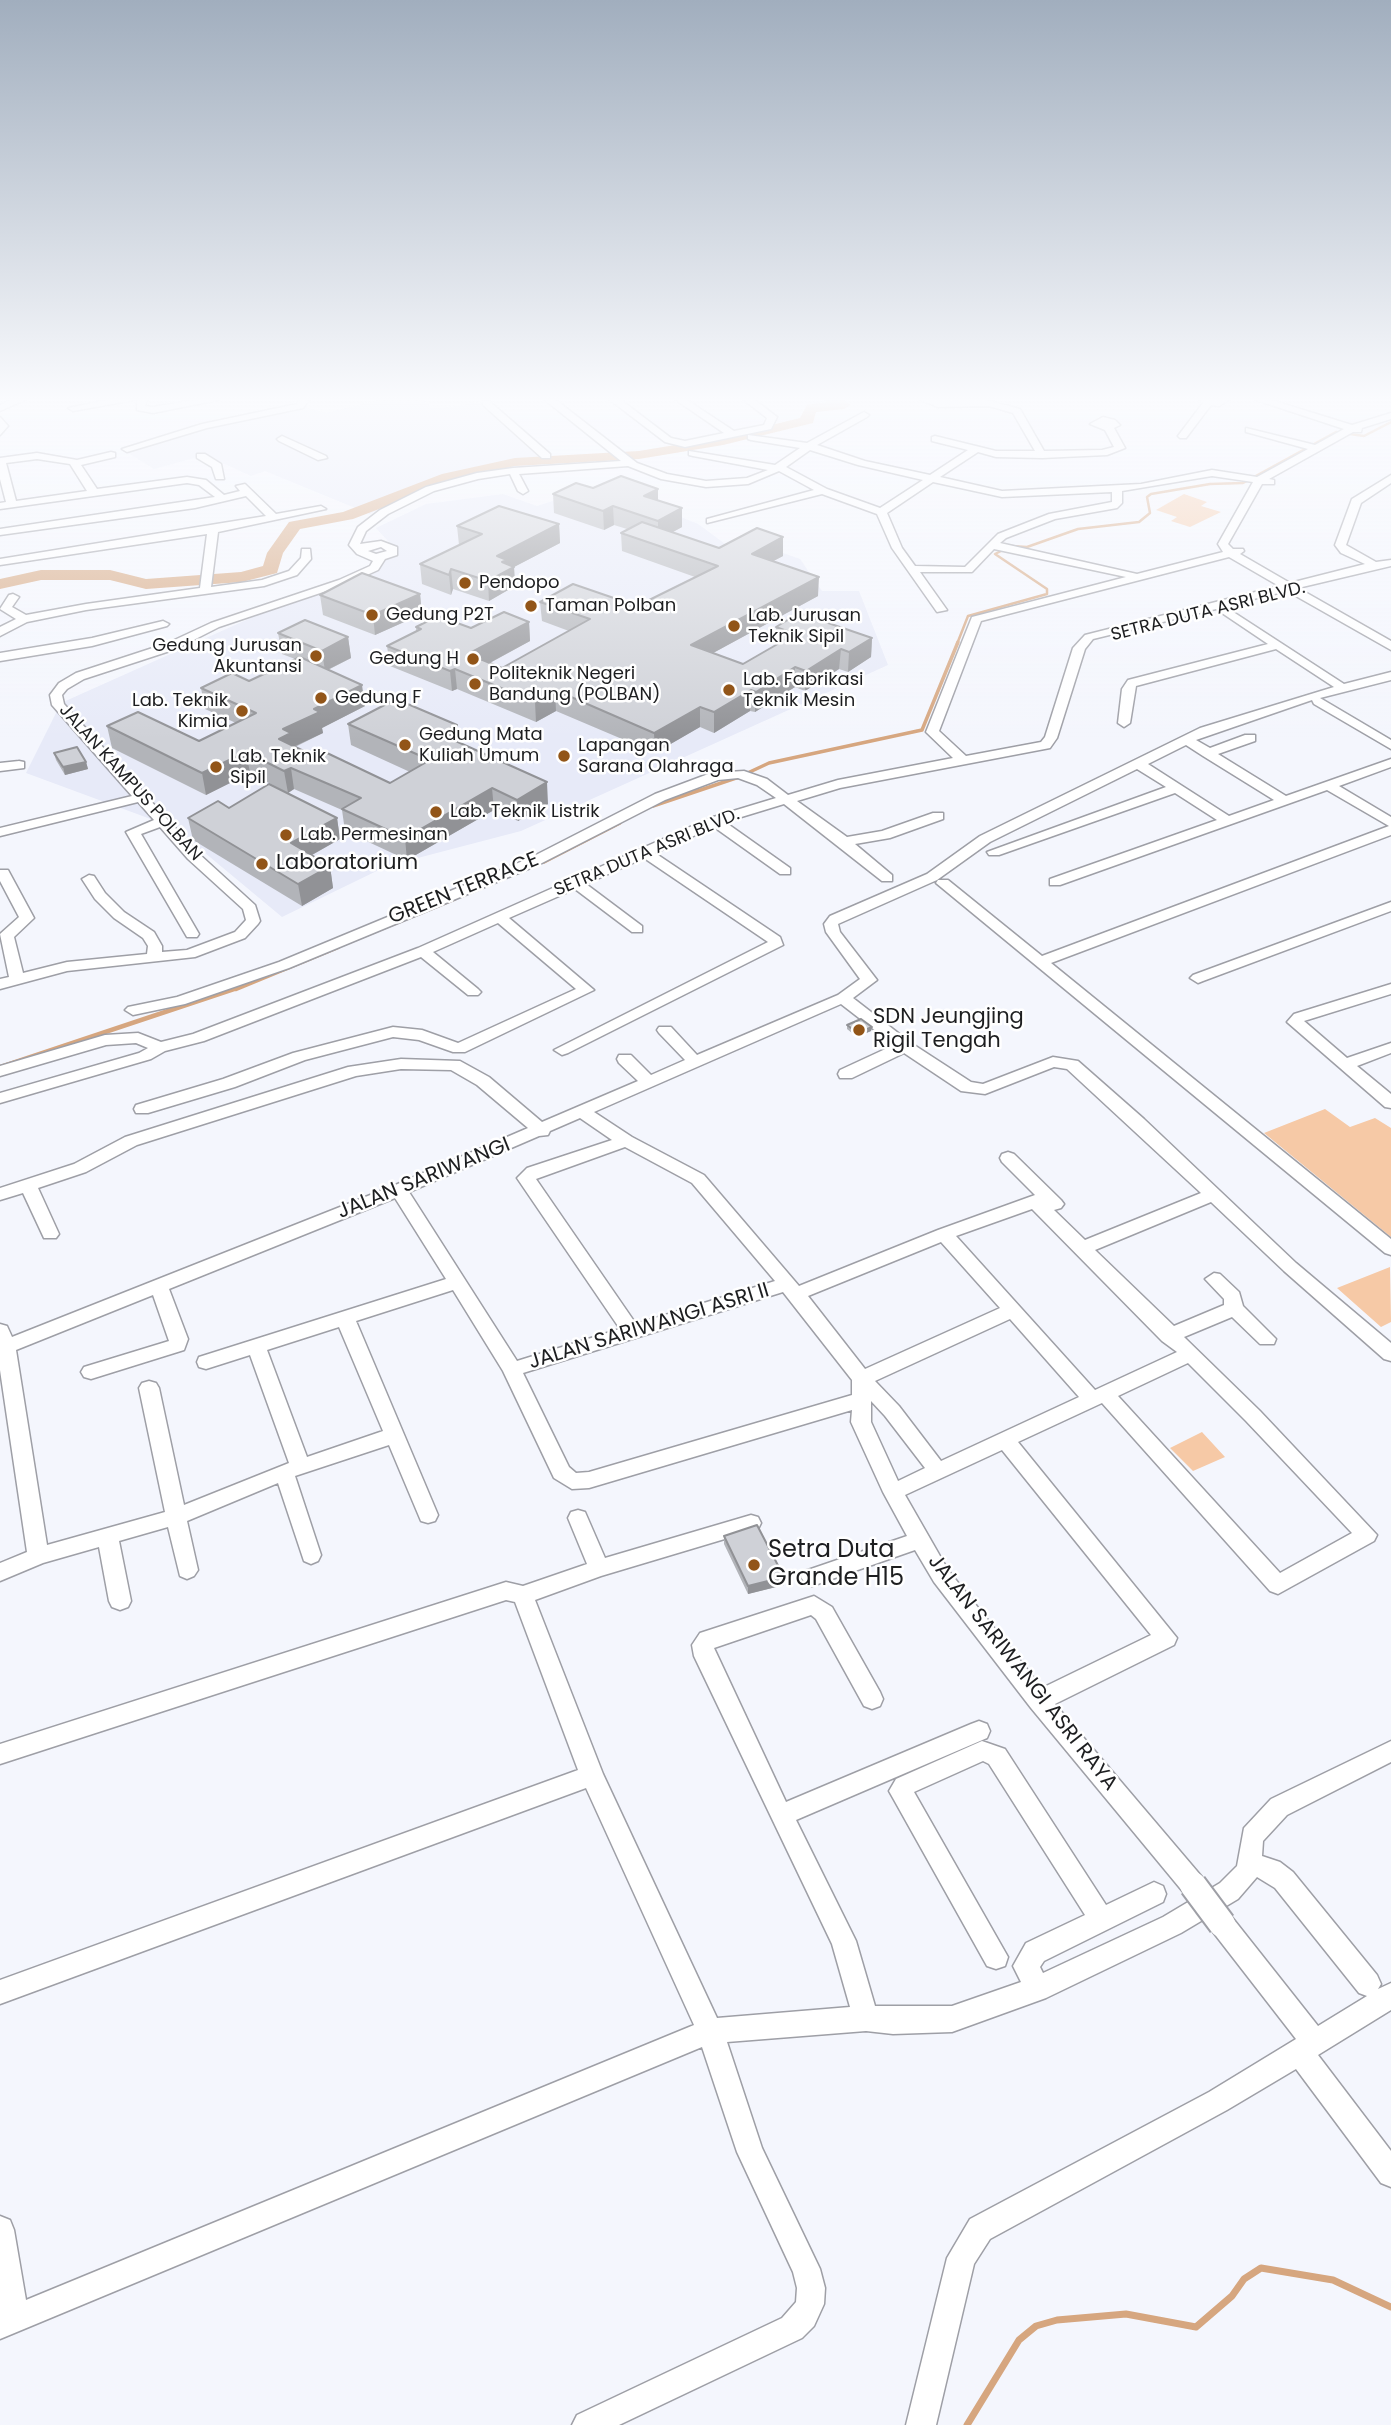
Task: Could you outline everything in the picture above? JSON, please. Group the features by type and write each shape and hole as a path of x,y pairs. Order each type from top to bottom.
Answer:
{"street":[{"path":"0,532 127,513"},
{"path":"269,513 273,517"},
{"path":"0,562 214,530 296,513"},
{"path":"367,527 368,536 376,544 394,549 390,555 380,558 365,553 354,545 354,540 367,527 383,513"},
{"path":"711,521 740,513"},
{"path":"882,513 910,564 942,610"},
{"path":"910,564 952,571 974,568 1002,536 1046,518 1073,513"},
{"path":"1243,513 1223,544 1391,638"},
{"path":"1351,513 1340,543 1345,551 1386,567"},
{"path":"206,584 214,530"},
{"path":"366,572 365,553 376,544"},
{"path":"992,545 1139,576"},
{"path":"0,632 24,619 206,584 253,585 285,576 301,566 306,551"},
{"path":"964,761 932,732 976,619 1235,552"},
{"name":"JALAN KAMPUS POLBAN","path":"0,984 67,967 155,960 190,954 227,942 240,935 253,921 250,908 193,856 144,797 58,705 56,695 63,686 80,676 172,646 215,625 320,591 366,572 380,558"},
{"name":"SETRA DUTA ASRI BLVD.","path":"0,1098 145,1056 160,1047 198,1038 273,1011 423,951 715,821 786,797 1047,743 1079,648 1084,642 1296,587 1386,567"},
{"path":"1296,587 1391,646"},
{"path":"13,597 5,608 24,619"},
{"name":"SETRA DUTA ASRI BLVD.","path":"1195,613 1221,609 1241,601"},
{"path":"1221,609 1338,684"},
{"path":"0,657 92,642 163,624"},
{"path":"1124,723 1132,683 1278,645"},
{"path":"1391,676 1313,696 1203,731 985,839 932,877 835,919 831,924 833,932 869,980 844,998 905,1046 961,1085 979,1090 1047,1063 1072,1065 1138,1123 1290,1268 1391,1354"},
{"path":"1318,702 1391,745"},
{"path":"1208,753 1250,738"},
{"path":"1191,742 1283,800"},
{"path":"1055,882 1391,763"},
{"path":"0,767 19,765"},
{"path":"1142,766 1227,820"},
{"name":"GREEN TERRACE","path":"133,1010 180,1001 284,965 535,861 697,782 739,774 762,782 786,797 887,878"},
{"path":"1326,785 1391,822"},
{"path":"994,852 1176,788"},
{"path":"0,832 144,797"},
{"path":"1368,811 1369,815 1391,830"},
{"path":"844,842 885,835 938,816"},
{"path":"164,821 133,832 192,934"},
{"path":"715,821 785,871"},
{"path":"1041,962 1391,830"},
{"path":"562,1049 776,945 775,940 645,852"},
{"path":"3,873 27,918 6,936 18,978"},
{"path":"89,879 100,896 119,915 149,935 155,946 155,960"},
{"path":"576,883 638,929"},
{"path":"943,883 1391,1249"},
{"path":"1198,978 1391,906"},
{"path":"142,1109 330,1048 405,1032 459,1049 586,990 499,917"},
{"path":"423,951 473,992"},
{"path":"1391,989 1299,1017 1295,1022 1391,1103"},
{"name":"JALAN SARIWANGI","path":"2,1342 159,1286 399,1190 542,1131 844,998"},
{"path":"665,1030 695,1062"},
{"name":"SETRA DUTA ASRI BLVD.","path":"0,1071 105,1040 138,1038 160,1047"},
{"path":"846,1074 905,1046"},
{"path":"1346,1064 1391,1048"},
{"path":"625,1059 650,1083"},
{"path":"0,1194 80,1168 131,1141 354,1071 401,1065 454,1065 483,1081 542,1131"},
{"name":"JALAN SARIWANGI ASRI RAYA","path":"583,1113 626,1141 698,1179 791,1289 861,1389 861,1422 893,1492 941,1576 1039,1701 1193,1885 1307,2047 1391,2174"},
{"path":"626,1141 533,1171 526,1178 633,1333"},
{"path":"944,1234 1011,1311 1100,1398 1278,1585 1367,1535 1253,1416 1169,1336 1088,1246 1041,1199 1008,1158"},
{"path":"28,1185 50,1234"},
{"path":"399,1190 512,1370 561,1472 566,1478 580,1482 861,1389 1011,1311"},
{"path":"1088,1246 1212,1195"},
{"name":"JALAN SARIWANGI ASRI II","path":"512,1370 791,1289 1041,1199"},
{"path":"1214,1279 1233,1297 1234,1308 1268,1339"},
{"path":"206,1362 459,1282"},
{"path":"91,1372 177,1345 179,1339 159,1286"},
{"path":"1169,1336 1234,1308"},
{"path":"345,1318 428,1515"},
{"path":"2,1342 38,1556"},
{"path":"256,1346 292,1469 311,1555"},
{"path":"893,1492 1004,1439 1100,1398 1188,1354"},
{"path":"149,1388 187,1570"},
{"path":"861,1389 892,1411 938,1471"},
{"path":"0,1572 38,1556 175,1517 292,1469 396,1435"},
{"path":"1004,1439 1166,1638 1039,1701"},
{"path":"578,1518 599,1568"},
{"path":"0,1754 506,1591 523,1595 599,1568 751,1522"},
{"path":"107,1535 120,1601"},
{"path":"812,1577 920,1540"},
{"path":"523,1595 592,1775 710,2031 750,2152 806,2269 810,2304 804,2316 792,2328 587,2425"},
{"path":"866,2018 844,1941 703,1651 705,1642 814,1605 824,1613 872,1699"},
{"path":"781,1815 979,1731"},
{"path":"996,1956 901,1791 904,1786 982,1751 997,1756 1101,1919"},
{"path":"0,2230 7,2322 710,2031 866,2018 893,2021 952,2019 1037,1989 1196,1912 1241,1881 1248,1871 1252,1836 1279,1807 1391,1751"},
{"path":"0,1992 592,1775"},
{"path":"1249,1863 1271,1870 1284,1880 1368,1984"},
{"path":"1037,1989 1026,1966 1035,1952 1154,1894"},
{"path":"921,2425 961,2258 980,2229 1218,2101 1391,1996"}],"shaded area":[{"name":"Politeknik Negeri Bandung (POLBAN)","path":"407,513 671,513 698,524 728,546 743,539 800,559 822,591 859,591 888,665 521,831 387,866 282,917 175,828 26,773 61,703 398,552 376,528"},
{"path":"1166,513 1219,513 1190,527 1171,521 1177,517"},
{"path":"1325,1109 1350,1127 1375,1118 1391,1128 1391,1237 1264,1133"},
{"path":"1390,1267 1391,1322 1381,1327 1337,1288"},
{"path":"1202,1432 1225,1457 1193,1471 1170,1448"}],"building":[{"path":"484,513 523,513 559,524 497,556 507,560 502,562 514,567 488,581 451,569 449,575 420,564 482,534 457,526"},
{"path":"634,513 672,513 658,521"},
{"path":"642,522 719,548 757,528 783,537 752,554 819,577 691,645 743,664 795,634 776,627 799,613 872,638 849,652 841,649 806,671 795,667 756,692 751,690 714,712 700,707 654,733 555,690 535,702 455,669 450,671 387,646 421,629 416,627 438,616 471,628 504,612 529,622 468,654 502,668 590,619 540,602 573,584 637,606 718,566 621,533"},
{"path":"362,573 420,594 373,615 320,595"},
{"path":"305,620 348,637 322,651 278,633"},
{"path":"300,657 362,685 314,709 320,712 283,729 291,733 279,739 318,758 327,753 390,783 430,760 348,724 396,699 457,725 440,734 547,782 517,800 492,788 405,838 342,809 361,798 291,768 284,771 246,752 202,773 107,726 138,712 199,741 256,713 201,688 232,673 249,681"},
{"path":"77,747 86,762 63,767 54,753"},
{"path":"269,784 337,818 291,843 330,866 298,884 188,818 218,801 229,808"},
{"path":"861,1019 872,1027 858,1033 847,1025"},
{"name":"Setra Duta Grande H15","path":"757,1525 784,1577 748,1586 724,1536"}],"waterway":[{"path":"0,584 41,575 110,575 146,584 242,577 271,569 275,553 295,525 354,513"},
{"path":"957,644 968,616 1047,594 1047,589 995,554 1011,546 1027,547 1078,529 1139,522 1150,513"},
{"path":"653,806 739,777 769,763 922,730 958,642"},
{"path":"544,862 620,823"},
{"path":"333,949 455,899"},
{"path":"0,1067 243,986 236,989 338,947"},
{"path":"967,2425 1019,2340 1036,2326 1057,2320 1126,2314 1196,2327 1232,2296 1244,2279 1261,2268 1333,2280 1391,2307"}],"place":[{"name":"Pendopo","path":"465,583"},
{"name":"Taman Polban","path":"531,606"},
{"name":"Gedung P2T","path":"372,615"},
{"name":"Lab. Jurusan Teknik Sipil","path":"734,626"},
{"name":"Gedung Jurusan Akuntansi","path":"316,656"},
{"name":"Gedung H","path":"473,659"},
{"name":"Politeknik Negeri Bandung (POLBAN)","path":"475,684"},
{"name":"Lab. Fabrikasi Teknik Mesin","path":"729,690"},
{"name":"Gedung F","path":"321,698"},
{"name":"Lab. Teknik Kimia","path":"242,711"},
{"name":"Gedung Mata Kuliah Umum","path":"405,745"},
{"name":"Lapangan Sarana Olahraga","path":"564,756"},
{"name":"Lab. Teknik Sipil","path":"216,767"},
{"name":"Lab. Teknik Listrik","path":"436,812"},
{"name":"Lab. Permesinan","path":"286,835"},
{"name":"Laboratorium","path":"262,864"},
{"name":"SDN Jeungjing Rigil Tengah","path":"859,1030"},
{"name":"Setra Duta Grande H15","path":"754,1565"}]}
